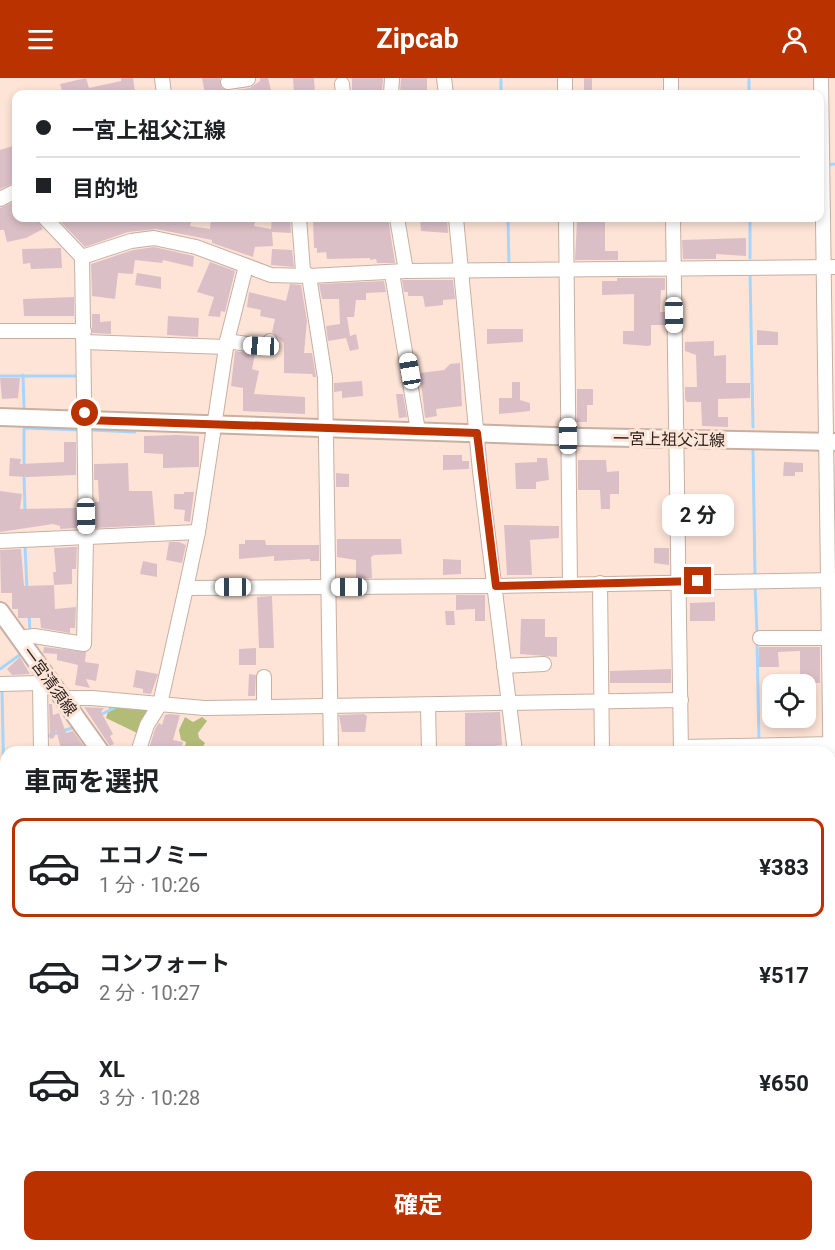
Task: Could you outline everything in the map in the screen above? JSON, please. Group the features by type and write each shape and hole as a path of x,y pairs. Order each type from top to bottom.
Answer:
{"main road":[{"name":"一宮上祖父江線","path":"0,417 568,436 830,442"},
{"name":"一宮清須線","path":"0,611 19,638 43,680 61,698 97,746"}],"street":[{"path":"821,78 828,95"},
{"path":"229,85 248,80"},
{"path":"772,746 833,744 829,638 832,580 829,267 824,184"},
{"path":"19,638 34,636 84,644 86,538 82,257 49,222"},
{"path":"299,222 303,272 309,276 325,378 331,746"},
{"path":"397,222 399,272 418,431"},
{"path":"456,222 477,433 514,746"},
{"path":"567,222 570,584"},
{"path":"673,222 681,746"},
{"path":"82,257 131,241 154,238 196,247 270,275 829,267"},
{"path":"140,746 147,725 160,704 186,588 198,532 227,344 246,266"},
{"path":"0,331 261,346 267,345 270,340"},
{"path":"0,541 198,532"},
{"path":"186,588 496,586 832,580"},
{"path":"600,583 602,746"},
{"path":"760,638 829,638"},
{"path":"504,666 544,664"},
{"path":"264,677 264,706"},
{"path":"0,684 43,680 41,746"},
{"path":"61,698 204,708 681,700"},
{"path":"428,705 429,746"}],"green space":[{"path":"110,706 152,710 137,733 106,718"},
{"path":"185,717 193,722 202,717 207,721 198,733 199,738 205,743 204,746 185,746 186,742 181,740 179,730"}],"building":[{"path":"86,78 89,88 121,81 121,78 133,78 135,90 62,90 60,84"},
{"path":"202,78 220,78 221,87 227,90 204,90"},
{"path":"260,78 268,78 271,90 236,90 250,88 260,81"},
{"path":"293,78 314,78 315,90 294,90"},
{"path":"352,78 383,78 382,90 352,90"},
{"path":"401,78 427,78 427,90 400,90"},
{"path":"584,78 592,78 592,90 584,90"},
{"path":"12,146 12,184 0,189 0,150"},
{"path":"12,203 12,222 39,222 43,229 26,238 7,242 4,230 0,230 0,208"},
{"path":"61,222 191,222 190,226 210,229 211,222 255,222 254,226 271,229 272,222 290,222 291,233 272,232 273,246 255,247 253,257 212,243 212,240 156,229 128,232 85,247"},
{"path":"313,222 389,222 395,263 377,263 376,259 370,260 370,258 327,259 326,252 317,253 317,248 314,248"},
{"path":"420,222 447,222 448,233 421,231"},
{"path":"577,222 605,222 605,251 618,251 618,260 575,260"},
{"path":"746,238 746,256 716,254 716,259 683,259 682,240"},
{"path":"154,247 194,256 193,267 163,260 162,263 135,260 133,274 118,273 115,299 92,296 91,264 133,250"},
{"path":"61,248 62,268 31,269 30,263 23,264 22,249"},
{"path":"272,249 292,250 294,267 271,265"},
{"path":"210,262 235,271 225,312 221,311 220,317 208,316 214,297 197,292"},
{"path":"137,273 161,277 161,289 135,285"},
{"path":"617,278 665,278 665,290 661,290 660,312 665,312 666,325 651,325 651,345 623,344 623,331 634,331 634,294 602,295 602,281 617,281"},
{"path":"402,280 453,280 455,299 443,300 443,305 425,307 423,296 408,296 408,292 404,292"},
{"path":"384,281 386,292 366,293 366,300 356,300 354,317 347,317 350,336 356,334 359,349 350,351 346,338 328,341 326,326 340,324 339,299 322,299 319,284"},
{"path":"290,284 301,285 307,321 304,353 312,353 316,377 312,374 284,373 284,343 272,332 275,319 260,316 261,310 247,307 249,292 286,301"},
{"path":"74,297 74,316 24,316 23,299"},
{"path":"92,314 100,314 100,322 111,321 111,334 92,333"},
{"path":"168,316 199,318 198,337 167,335"},
{"path":"487,329 523,329 523,342 487,344"},
{"path":"757,330 778,332 778,345 757,345"},
{"path":"714,341 714,356 726,355 726,383 750,383 750,398 718,399 718,417 728,417 728,427 702,426 701,402 687,402 685,399 685,387 697,387 696,355 685,351 685,342"},
{"path":"235,351 255,354 252,369 259,371 254,394 305,397 305,414 243,411 243,388 231,386"},
{"path":"460,363 462,406 436,409 437,416 425,418 420,373 444,370 450,364"},
{"path":"0,378 20,378 18,398 2,399"},
{"path":"362,381 363,396 342,398 342,391 334,392 334,383"},
{"path":"512,382 520,382 520,400 530,403 530,411 499,414 499,398 512,398"},
{"path":"577,389 593,389 593,405 587,405 587,422 577,422"},
{"path":"396,394 403,394 407,417 399,418"},
{"path":"144,436 199,436 199,467 163,468 163,454 144,453"},
{"path":"64,442 76,442 76,475 9,476 10,458 21,459 20,464 64,462"},
{"path":"443,455 462,455 462,461 469,461 469,469 443,470"},
{"path":"537,458 547,458 549,480 536,482 536,489 516,489 515,463 537,462"},
{"path":"578,460 606,460 607,472 619,471 619,494 610,494 610,509 601,509 600,490 578,490"},
{"path":"784,462 803,463 803,472 795,472 795,476 783,476"},
{"path":"128,463 129,491 152,491 155,525 95,528 94,502 99,502 98,480 94,480 94,464"},
{"path":"336,473 349,474 349,487 336,487"},
{"path":"0,491 22,494 20,509 77,508 77,528 60,529 60,526 53,524 0,532"},
{"path":"184,492 194,492 190,522 184,521 185,510 174,509 174,494 184,494"},
{"path":"504,525 559,526 559,538 530,540 532,575 507,575"},
{"path":"337,539 401,539 402,554 374,555 371,557 372,578 356,578 356,560 337,557"},
{"path":"245,540 265,540 266,545 319,545 319,561 310,561 310,559 274,561 274,556 239,559 239,544 245,544"},
{"path":"169,542 186,545 182,563 166,560"},
{"path":"77,547 76,569 72,569 72,584 54,585 53,572 56,572 54,548"},
{"path":"654,548 669,548 669,565 654,563"},
{"path":"21,549 24,586 54,585 55,609 76,607 75,628 70,628 70,633 41,628 40,618 18,618 18,609 12,609 12,593 1,593 0,550"},
{"path":"443,559 461,560 461,574 443,575"},
{"path":"143,561 157,564 157,577 140,574"},
{"path":"456,595 485,595 485,621 475,621 475,609 456,610"},
{"path":"272,596 274,648 259,648 257,597"},
{"path":"715,602 715,621 690,621 690,603"},
{"path":"445,611 454,611 455,625 446,625"},
{"path":"521,619 545,619 545,637 557,637 557,657 520,654"},
{"path":"44,647 86,652 85,662 99,664 96,681 86,679 90,688 75,685 78,665 57,660 57,654 43,653"},
{"path":"759,647 820,647 820,683 816,683 816,674 800,674 800,651 778,652 779,667 759,667"},
{"path":"256,648 256,665 239,665 239,649"},
{"path":"20,657 30,674 12,675 7,669"},
{"path":"671,669 671,683 610,683 610,671"},
{"path":"136,670 158,674 151,694 143,693 143,689 133,687"},
{"path":"249,674 256,675 255,696 248,696"},
{"path":"49,704 52,704 53,715 59,713 66,733 73,731 84,746 60,746 56,730 54,738 50,739"},
{"path":"84,707 104,708 101,712 113,734 110,736 114,744 110,746"},
{"path":"500,712 502,745 465,746 465,713"},
{"path":"364,714 367,716 365,732 342,732 339,715"},
{"path":"165,715 180,715 173,740 183,742 182,746 150,746 155,729 159,723 162,725"}],"waterway":[{"path":"501,78 501,90"},
{"path":"749,78 749,90"},
{"path":"826,165 835,164"},
{"path":"508,222 509,267"},
{"path":"750,222 750,258"},
{"path":"750,272 753,427"},
{"path":"23,375 24,408"},
{"path":"0,376 79,376"},
{"path":"24,467 24,428 79,430"},
{"path":"91,430 135,432"},
{"path":"753,449 755,576"},
{"path":"24,474 25,512"},
{"path":"25,545 27,590"},
{"path":"755,584 757,634"},
{"path":"29,614 30,632"},
{"path":"757,641 759,742"},
{"path":"0,669 21,654"},
{"path":"2,689 3,746"},
{"path":"100,715 118,706"},
{"path":"45,737 75,727"}],"route":[{"path":"85,413 85,420 477,433 496,586 698,581"}]}
